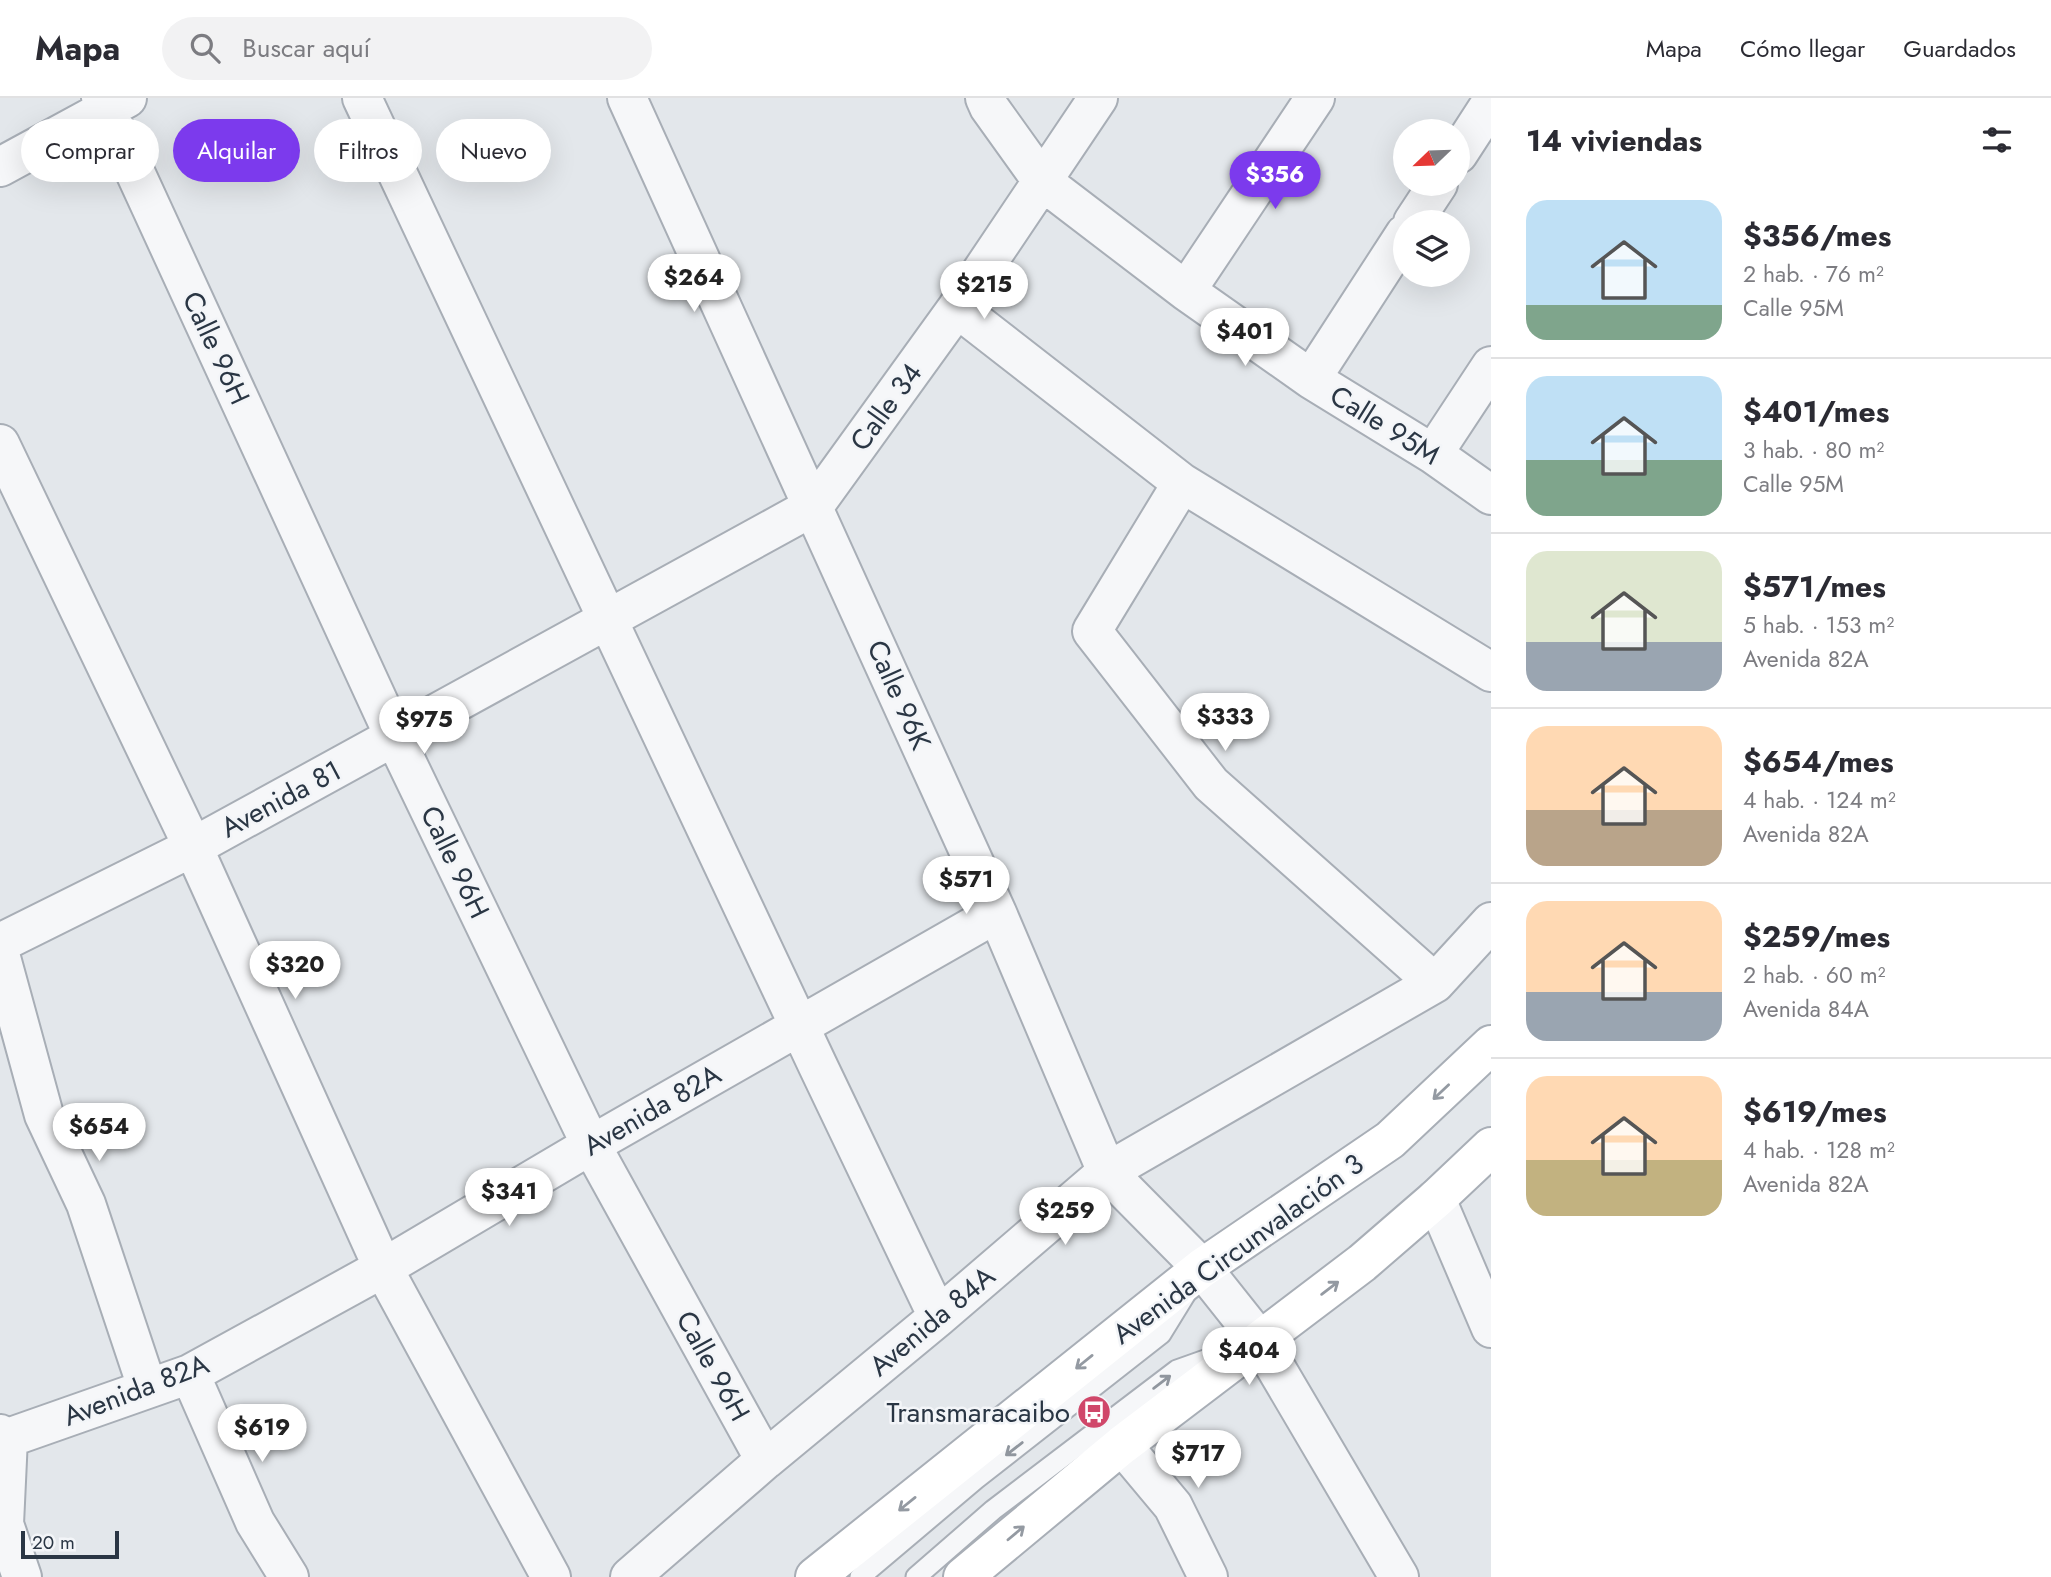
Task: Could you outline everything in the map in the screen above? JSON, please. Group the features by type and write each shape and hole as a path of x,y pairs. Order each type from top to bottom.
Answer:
{"main road":[{"name":"Avenida Circunvalación 3","path":"816,1577 1202,1268 1390,1140 1491,1045"},
{"path":"963,1577 1122,1445 1362,1263 1491,1147"}],"street":[{"path":"362,98 609,618 798,1028 938,1317"},
{"name":"Calle 96K","path":"627,98 997,913 1107,1172 1202,1268 1260,1340 1399,1577"},
{"name":"Calle 95M","path":"985,98 1042,181 1186,291 1311,379 1433,454 1491,495"},
{"name":"Calle 34","path":"814,506 957,309 1098,98"},
{"path":"1186,291 1315,98"},
{"path":"0,167 111,102"},
{"name":"Calle 96H","path":"111,102 395,738 591,1145 765,1460"},
{"path":"1470,135 1491,103"},
{"path":"1311,379 1393,253"},
{"path":"957,309 1182,483 1491,672"},
{"path":"1433,454 1491,366"},
{"path":"0,444 192,847 383,1268 551,1577"},
{"path":"1182,483 1092,631 1211,784 1435,983"},
{"name":"Avenida 81","path":"0,943 192,847 814,506"},
{"name":"Avenida 82A","path":"4,1436 190,1374 383,1268 591,1145 997,913"},
{"name":"Avenida 84A","path":"630,1577 1107,1172 1435,983 1491,922"},
{"path":"0,954 44,1115 86,1204 147,1387"},
{"path":"1436,1199 1491,1328"},
{"path":"190,1374 255,1521 289,1577"},
{"path":"4,1436 4,1524 22,1577"},
{"path":"1122,1445 1173,1506 1208,1577"}],"lane":[{"path":"860,1577 976,1479 1161,1334 1202,1268"},
{"path":"916,1577 993,1510 1177,1370 1260,1340"}],"place":[{"name":"Transmaracaibo","path":"1094,1412"}]}
